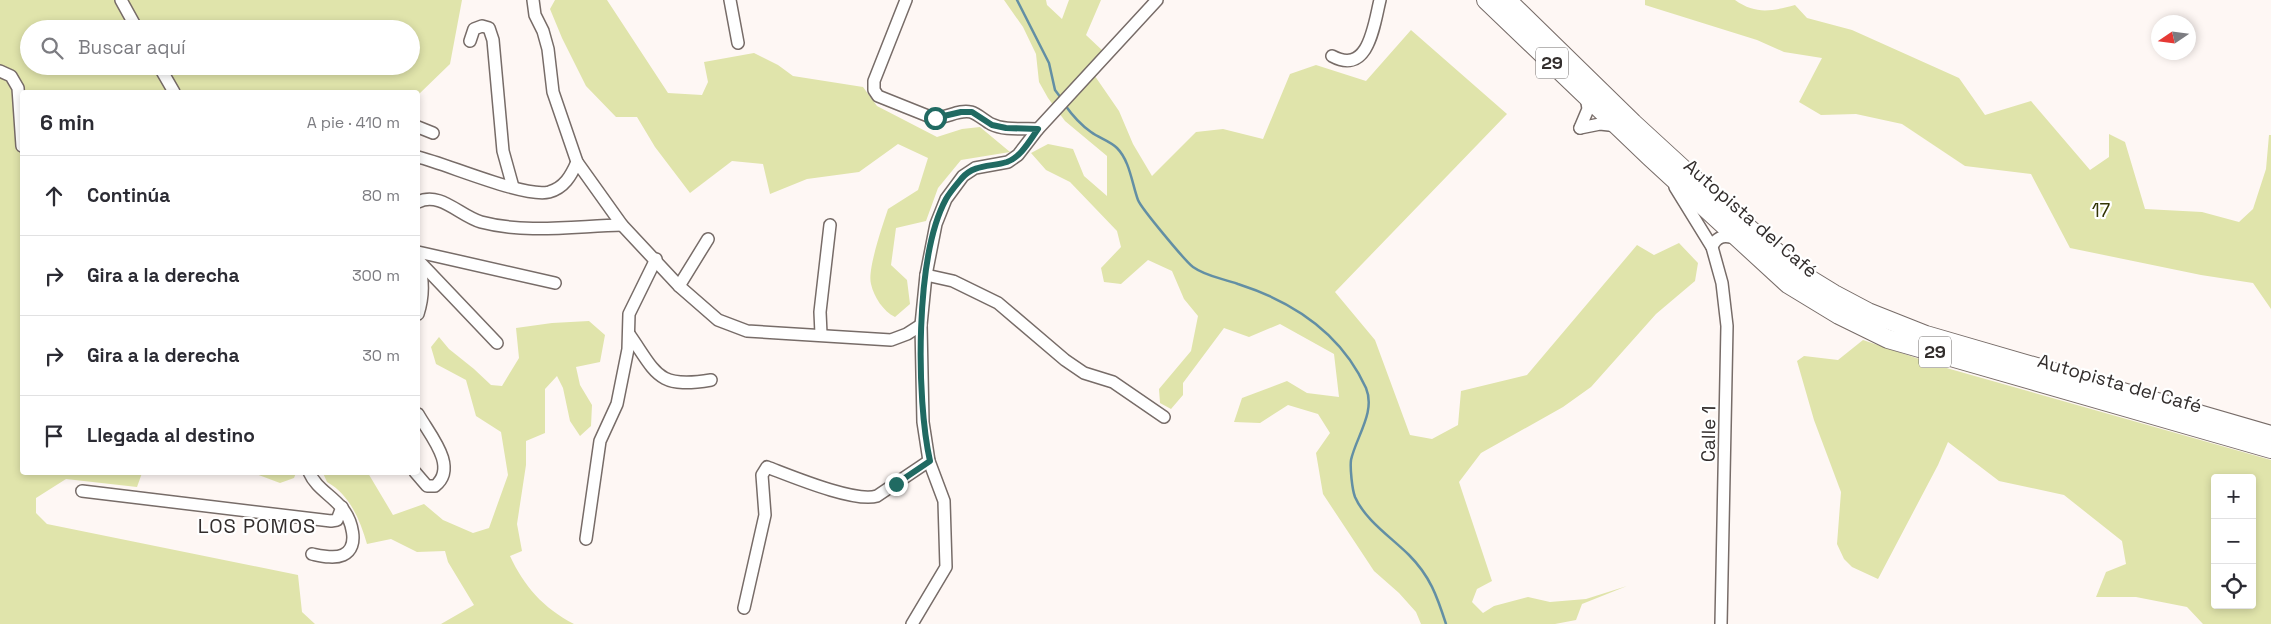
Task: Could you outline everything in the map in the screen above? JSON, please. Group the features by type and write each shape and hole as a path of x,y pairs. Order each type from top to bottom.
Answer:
{"highway":[{"name":"Autopista del Café","path":"1486,0 1618,127 1788,284 1839,315 1888,338 2271,449"},
{"name":"Autopista del Café","path":"1507,0 1633,123 1730,212 1803,275 1834,294 1868,312 1926,335 2271,435"}],"street":[{"path":"121,0 132,20"},
{"path":"533,0 535,15 543,31 548,50 553,92 577,162 622,225 656,259 679,286 718,320 747,331 821,334 890,340 907,334 921,326"},
{"path":"730,0 738,43"},
{"path":"906,0 874,81 874,90 878,96 933,118 941,118 961,112 972,112 992,125 1006,128 1038,129"},
{"path":"912,624 946,567 944,501 930,461 923,422 921,326 926,275 946,199 964,176 975,168 1008,162 1018,155 1067,96 1156,0"},
{"path":"1332,56 1342,61 1349,61 1360,55 1369,45 1380,0"},
{"path":"470,41 474,29 482,26 489,28 493,40 503,151 513,187"},
{"path":"0,71 11,76 18,88 20,117"},
{"path":"164,75 173,90"},
{"path":"1586,96 1588,109 1580,128 1600,124 1618,127"},
{"path":"420,128 433,133"},
{"path":"420,157 537,193 558,188 572,173 577,162"},
{"name":"Calle 1","path":"1665,170 1712,247 1722,283 1727,326 1721,624"},
{"path":"420,201 439,201 480,222 519,228 622,225"},
{"path":"821,334 820,312 830,225"},
{"path":"1712,247 1714,241 1720,237 1728,236 1742,240"},
{"path":"679,286 708,239"},
{"path":"420,258 555,283"},
{"path":"586,539 600,441 617,404 629,334 628,314 633,300 656,259"},
{"path":"420,260 497,343"},
{"path":"420,267 423,281 423,297 420,307"},
{"path":"926,275 953,281 998,303 1065,360 1084,373 1113,382 1164,417"},
{"path":"629,334 657,373 668,382 687,384 711,380"},
{"path":"418,475 428,486 435,486 443,478 445,470 444,461 420,418"},
{"path":"744,608 765,515 762,475 767,467 834,491 868,499 876,496 930,461"},
{"path":"310,475 315,484 342,507 352,530 352,546 349,552 333,557 312,554"},
{"path":"82,491 331,521 337,520 342,507"}],"green space":[{"path":"0,0 462,0 450,64 420,93 420,90 20,90 20,475 141,475 137,487 66,479 36,498 36,513 47,524 298,575 302,612 315,624 0,624"},
{"path":"555,0 607,0 668,93 702,95 708,82 704,62 754,53 778,65 793,76 863,87 877,106 937,137 962,129 980,127 1010,152 961,160 938,188 926,221 896,228 891,265 907,280 910,304 895,317 883,307 872,289 870,277 873,258 888,209 918,190 928,158 898,144 859,172 807,179 770,194 763,164 732,161 690,193 655,147 637,117 616,117 586,86 550,9"},
{"path":"1004,0 1046,0 1047,5 1062,19 1069,0 1101,0 1086,35 1104,52 1088,66 1119,111 1133,144 1152,176 1196,132 1223,129 1263,139 1290,74 1316,65 1366,81 1411,30 1507,114 1335,292 1375,340 1410,435 1432,439 1458,425 1461,391 1527,375 1637,245 1654,255 1679,243 1698,263 1695,281 1656,314 1591,387 1563,407 1481,453 1459,482 1492,581 1477,589 1472,602 1483,613 1494,606 1528,597 1550,602 1586,599 1627,586 1582,604 1576,620 1555,624 1421,624 1416,612 1399,593 1374,571 1323,494 1316,453 1330,433 1318,414 1288,405 1260,423 1234,422 1242,398 1287,381 1307,393 1339,397 1334,354 1280,324 1249,337 1224,328 1183,383 1183,395 1171,409 1160,403 1159,389 1191,351 1198,316 1184,299 1172,271 1148,260 1121,284 1104,282 1101,268 1121,247 1117,231 1070,182 1046,170 1031,153 1048,144 1073,149 1084,176 1107,196 1107,156 1065,121 1048,98 1039,82 1036,54 1023,27"},
{"name":"17","path":"1645,0 1735,0 1757,10 1779,9 1795,5 1807,18 1852,30 1959,78 1985,115 2031,101 2090,170 2109,157 2109,134 2125,142 2145,209 2202,212 2239,222 2253,209 2266,169 2269,135 2271,135 2271,309 2253,283 2201,275 2070,248 2031,174 1965,166 1902,124 1856,114 1821,115 1799,102 1822,58 1784,52 1757,40 1645,5"},
{"path":"589,321 605,335 600,362 576,367 580,385 592,405 591,426 580,436 570,421 563,388 557,376 545,389 545,433 526,441 526,465 517,524 522,551 510,556 515,567 536,595 553,611 574,624 441,624 474,605 448,562 445,551 417,552 391,539 367,544 353,509 342,494 327,482 324,475 369,475 393,515 424,504 443,520 473,533 489,528 508,475 501,432 476,416 466,380 436,364 431,347 439,337 449,349 491,385 502,386 519,358 516,328 552,323"},
{"path":"1863,340 1943,367 2271,460 2271,624 2203,624 2187,607 2136,597 2096,597 2106,572 2126,564 2122,541 2064,495 1999,481 1948,442 1938,465 1878,579 1852,567 1844,559 1837,544 1841,492 1814,420 1797,361 1804,356 1838,360"},
{"path":"258,475 295,475 294,478 280,483"}],"waterway":[{"path":"1017,0 1049,63 1055,90 1061,98"},
{"path":"1065,105 1084,126 1108,141 1121,153 1128,166 1141,205 1164,235 1193,267 1209,275 1259,291 1297,310 1329,336 1356,368 1366,388 1369,406 1351,460 1355,497 1372,521 1409,555 1428,579 1446,624"}],"district":[{"name":"LOS POMOS","path":"257,526"}],"route":[{"path":"896,484 930,461 923,422 921,326 926,275 936,224 946,199 964,176 975,168 1008,162 1018,155 1038,129 1006,128 992,125 972,112 961,112 935,118"}]}
